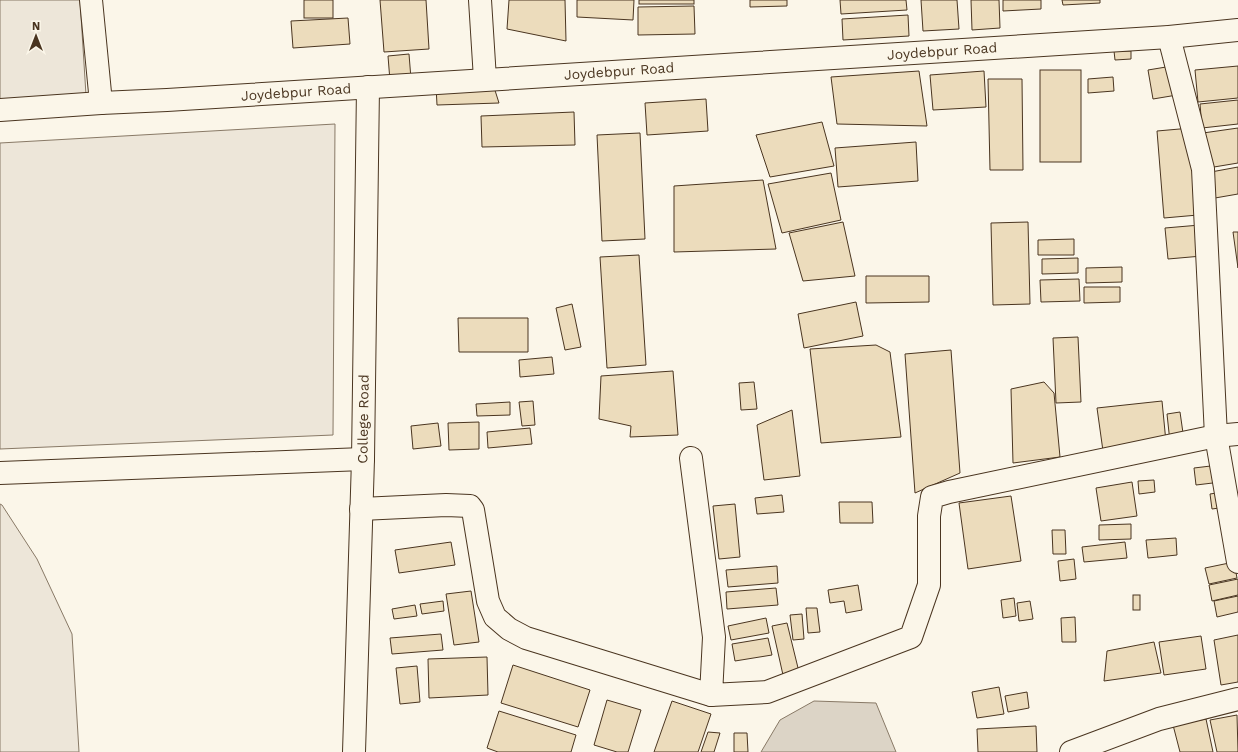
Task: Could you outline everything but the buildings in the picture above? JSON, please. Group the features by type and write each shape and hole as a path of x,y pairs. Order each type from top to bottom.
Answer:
{"street":[{"path":"91,0 101,102"},
{"path":"480,0 485,79"},
{"name":"Joydebpur Road","path":"0,110 101,102 167,100 1169,37 1238,30"},
{"path":"1169,37 1203,169 1216,436 1238,562"},
{"name":"College Road","path":"354,752 363,459 368,87"},
{"path":"361,509 446,504 470,506 473,510 488,600 495,617 509,629 526,638 711,695 767,692 911,637 929,585 929,516 932,497 949,492 1216,436 1238,434"},
{"path":"690,458 714,637 711,695"},
{"path":"0,473 363,459"},
{"path":"1071,752 1159,719 1238,699"}],"shaded area":[{"path":"0,0 80,0 86,95 0,100"},
{"path":"335,124 333,435 0,449 0,143"},
{"path":"0,504 37,559 72,634 79,752 0,752"},
{"path":"814,701 876,703 896,752 761,752 780,720"}]}
